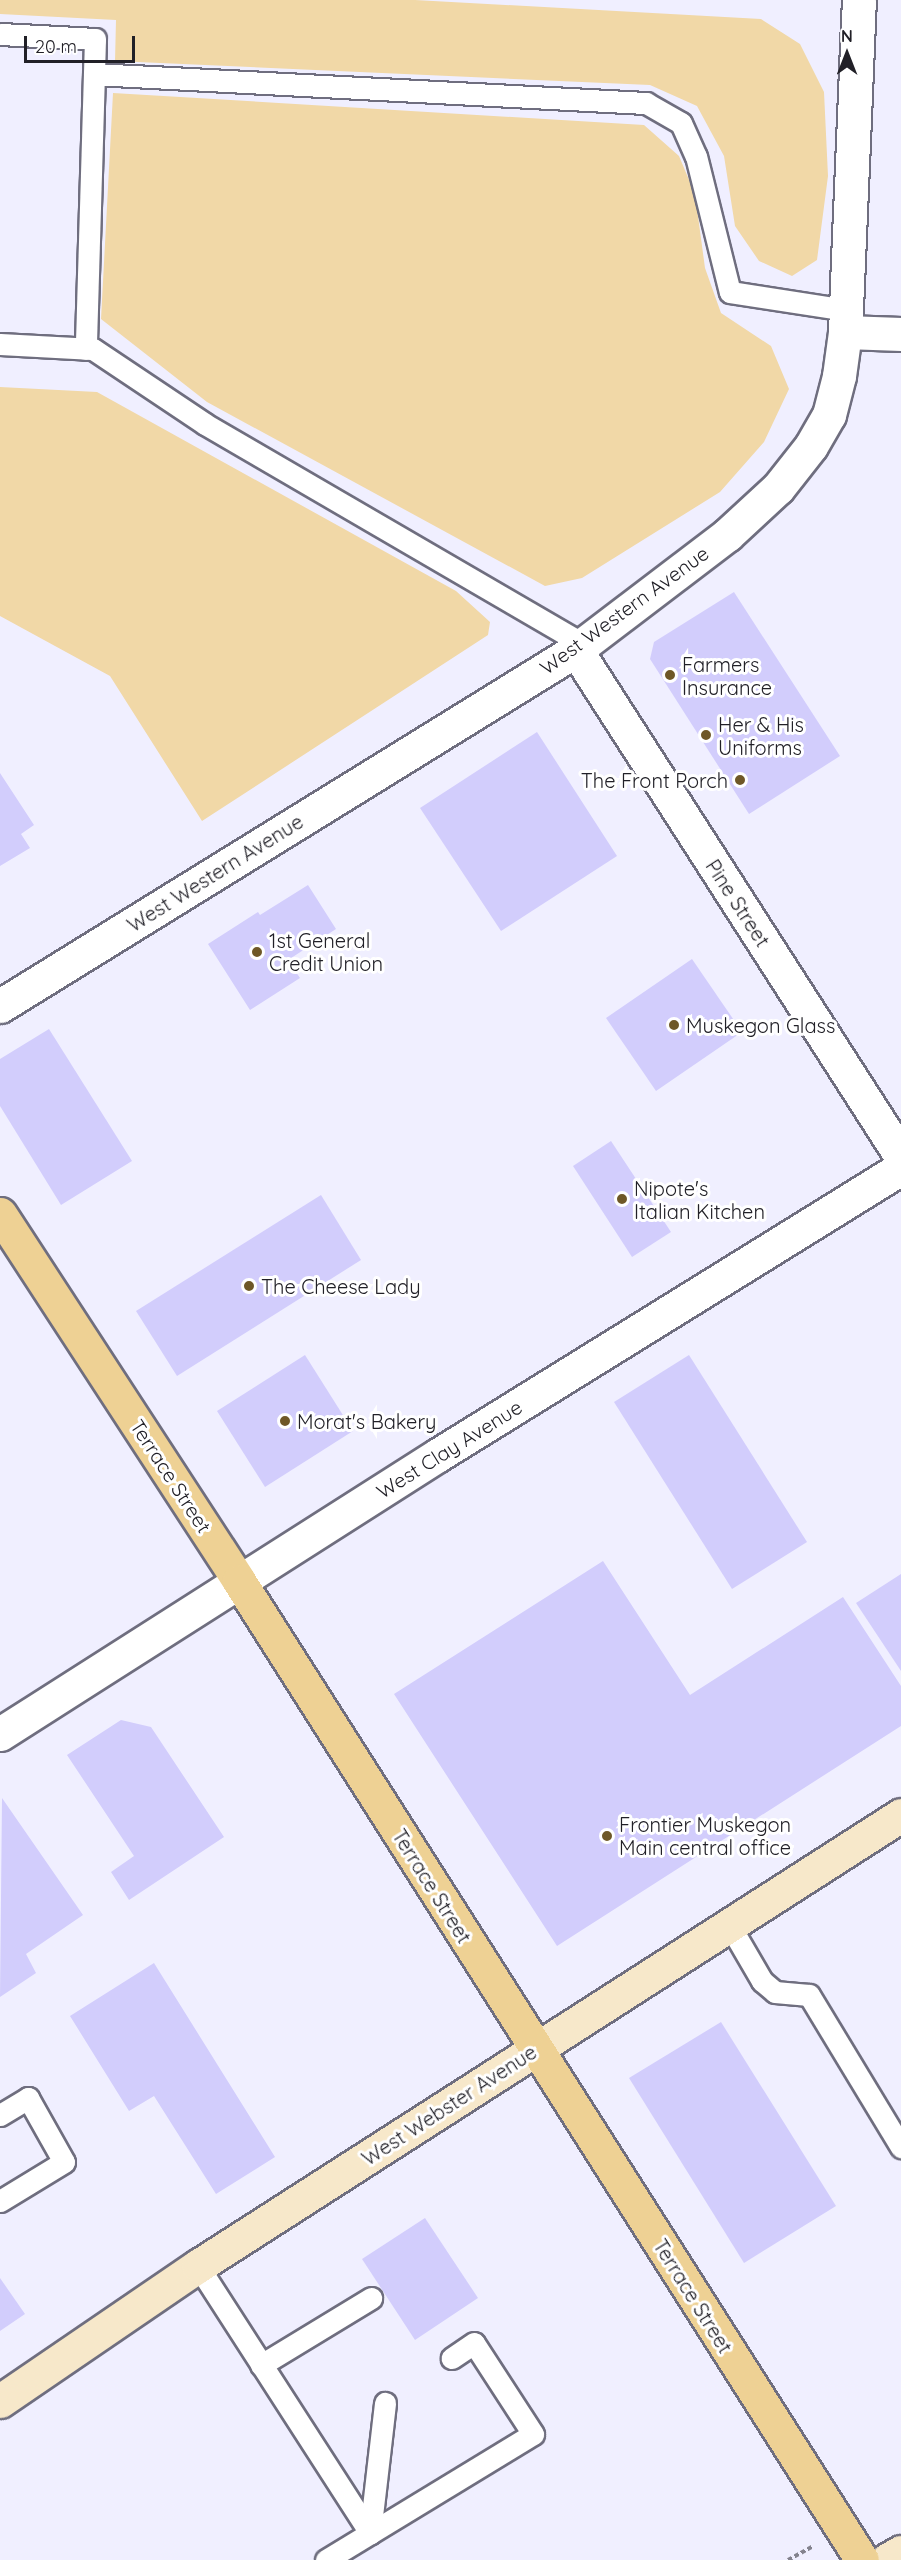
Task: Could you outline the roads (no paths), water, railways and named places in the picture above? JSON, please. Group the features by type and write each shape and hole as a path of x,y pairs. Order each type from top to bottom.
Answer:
{"main road":[{"name":"Terrace Street","path":"0,1214 239,1581 862,2560"},
{"name":"West Webster Avenue","path":"0,2401 198,2266 901,1815"},
{"path":"887,2560 901,2552"}],"street":[{"name":"West Western Avenue","path":"0,1006 580,647 727,535 778,488 811,446 829,415 839,376 846,321 859,0"},
{"path":"846,321 901,334"},
{"name":"Pine Street","path":"580,647 901,1156"},
{"name":"West Clay Avenue","path":"0,1734 239,1581 901,1168"}],"lane":[{"path":"0,34 95,39 86,349"},
{"path":"94,74 646,103 681,123 696,156 730,292 846,321"},
{"path":"0,344 93,349 205,424 580,647"},
{"path":"730,1926 762,1981 775,1992 809,1995 901,2147"},
{"path":"0,2115 28,2098 64,2162 0,2201"},
{"path":"198,2266 370,2533"},
{"path":"261,2365 371,2298"},
{"path":"326,2560 533,2433 474,2343 452,2358"},
{"path":"370,2533 385,2403"}],"place":[{"name":"Farmers Insurance","path":"670,675"},
{"name":"Her & His Uniforms","path":"706,735"},
{"name":"The Front Porch","path":"740,780"},
{"name":"1st General Credit Union","path":"257,952"},
{"name":"Muskegon Glass","path":"674,1025"},
{"name":"Nipote's Italian Kitchen","path":"622,1199"},
{"name":"The Cheese Lady","path":"249,1286"},
{"name":"Morat's Bakery","path":"285,1421"},
{"name":"Frontier Muskegon Main central office","path":"607,1836"}]}
